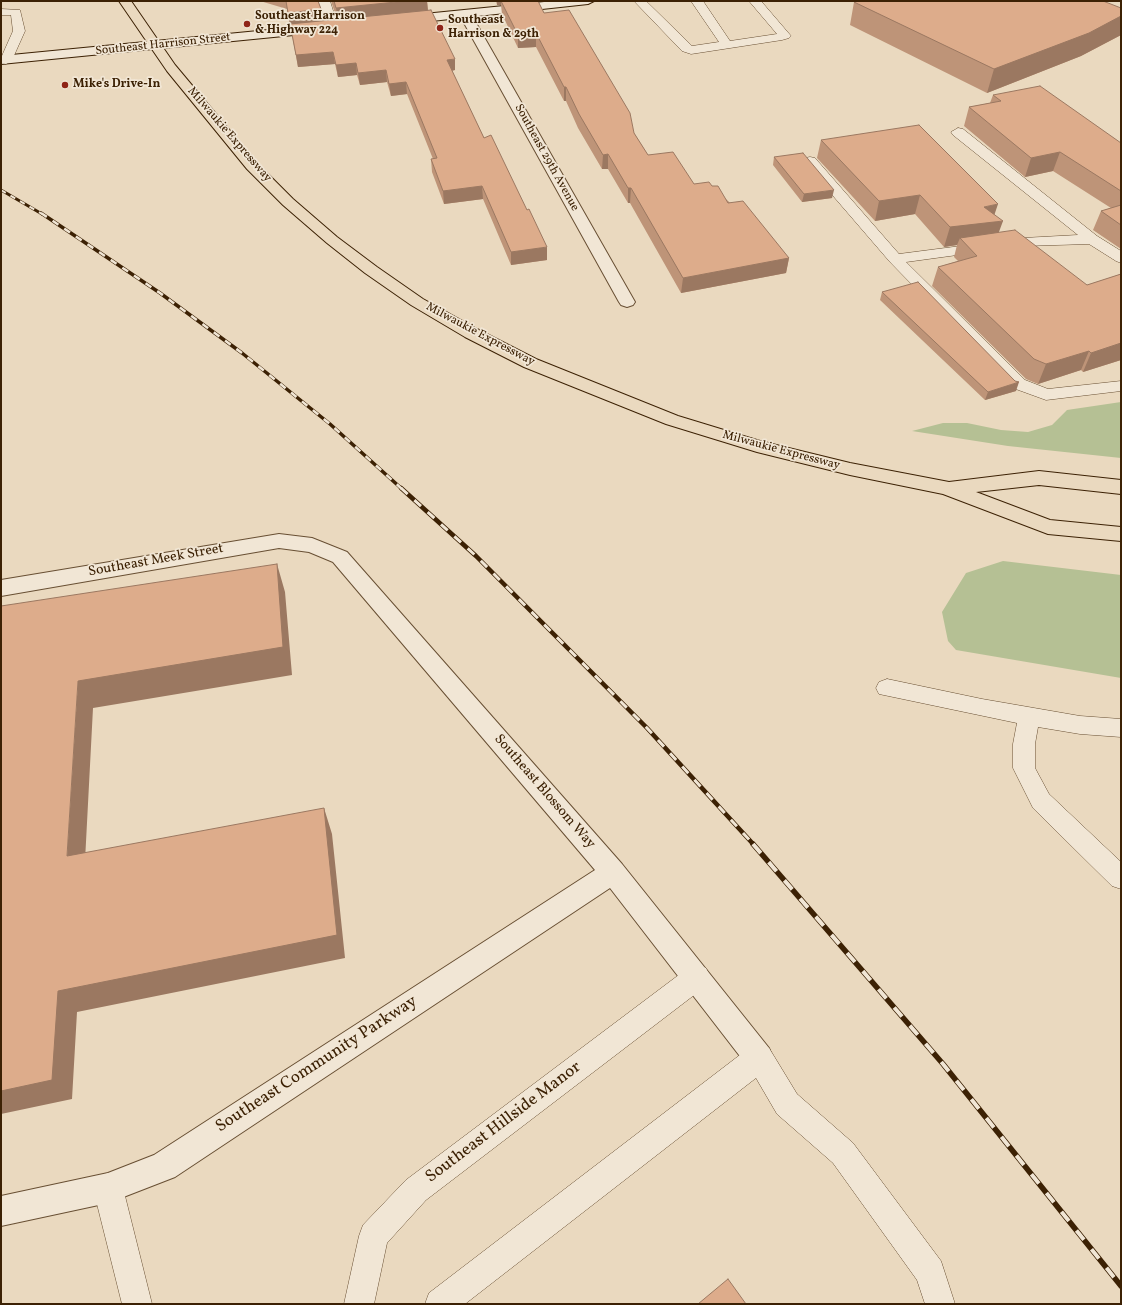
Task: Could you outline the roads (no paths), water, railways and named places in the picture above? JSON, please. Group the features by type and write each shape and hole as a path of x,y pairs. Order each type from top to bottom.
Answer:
{"highway":[{"name":"Milwaukie Expressway","path":"125,1 155,45 222,130 252,166 288,202 332,240 371,270 417,302 471,333 537,366 672,420 757,446 842,468 947,488 1048,527 1121,534"},
{"name":"Milwaukie Expressway","path":"947,488 1038,478 1121,486"}],"street":[{"path":"395,21 588,1"},
{"name":"Southeast 29th Avenue","path":"465,14 627,302"},
{"name":"Southeast Harrison Street","path":"3,60 348,26"},
{"name":"Southeast Meek Street","path":"1,588 279,541 312,545"},
{"name":"Southeast Blossom Way","path":"312,545 340,557 613,872 697,977 759,1058"},
{"name":"Southeast Community Parkway","path":"1,1211 108,1188 164,1166 613,872"}],"lane":[{"path":"324,1 332,27"},
{"path":"640,1 686,48 691,50 782,38 785,36 755,1"},
{"path":"697,1 727,45"},
{"path":"1,12 16,12 19,31 3,60"},
{"path":"7,31 19,31"},
{"path":"958,132 1092,239 1121,258"},
{"path":"810,161 895,259 1019,384 1046,395 1121,386"},
{"path":"895,259 1023,242 1092,239"},
{"path":"887,688 1080,725 1121,728"},
{"path":"1029,716 1024,744 1024,768 1041,801 1121,878"},
{"name":"Southeast Hillside Manor","path":"359,1304 374,1236 416,1190 697,977"},
{"path":"440,1304 759,1058 787,1104 848,1159 930,1272 940,1304"},
{"path":"108,1188 137,1304"}],"railway":[{"path":"1,190 42,214"},
{"path":"41,213 160,293 242,353 330,424 402,489"},
{"path":"401,488 476,556 647,728 754,845"},
{"path":"753,844 943,1064 1121,1286"}],"place":[{"name":"Southeast Harrison & Highway 224","path":"247,24"},
{"name":"Southeast Harrison & 29th","path":"440,28"},
{"name":"Mike's Drive-In","path":"65,85"}]}
